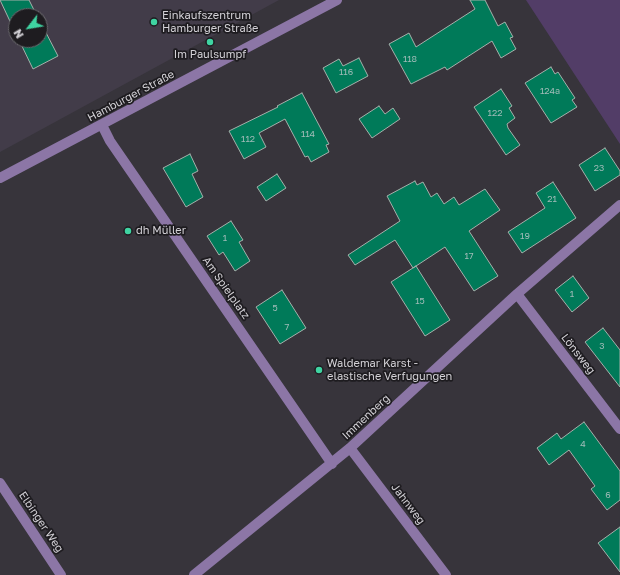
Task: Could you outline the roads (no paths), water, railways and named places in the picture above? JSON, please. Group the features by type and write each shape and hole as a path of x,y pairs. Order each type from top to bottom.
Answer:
{"street":[{"name":"Hamburger Straße","path":"0,178 338,0"},
{"name":"Am Spielplatz","path":"102,124 110,141 332,464"},
{"name":"Immenberg","path":"194,575 332,464 517,294 620,205"},
{"name":"Lönsweg","path":"517,294 620,429"},
{"name":"Jahnweg","path":"350,448 446,575"},
{"name":"Elbinger Weg","path":"0,483 61,575"}],"place":[{"name":"Einkaufszentrum Hamburger Straße","path":"154,22"},
{"name":"Im Paulsumpf","path":"210,42"},
{"name":"dh Müller","path":"128,231"},
{"name":"Waldemar Karst - elastische Verfugungen","path":"319,370"}]}
